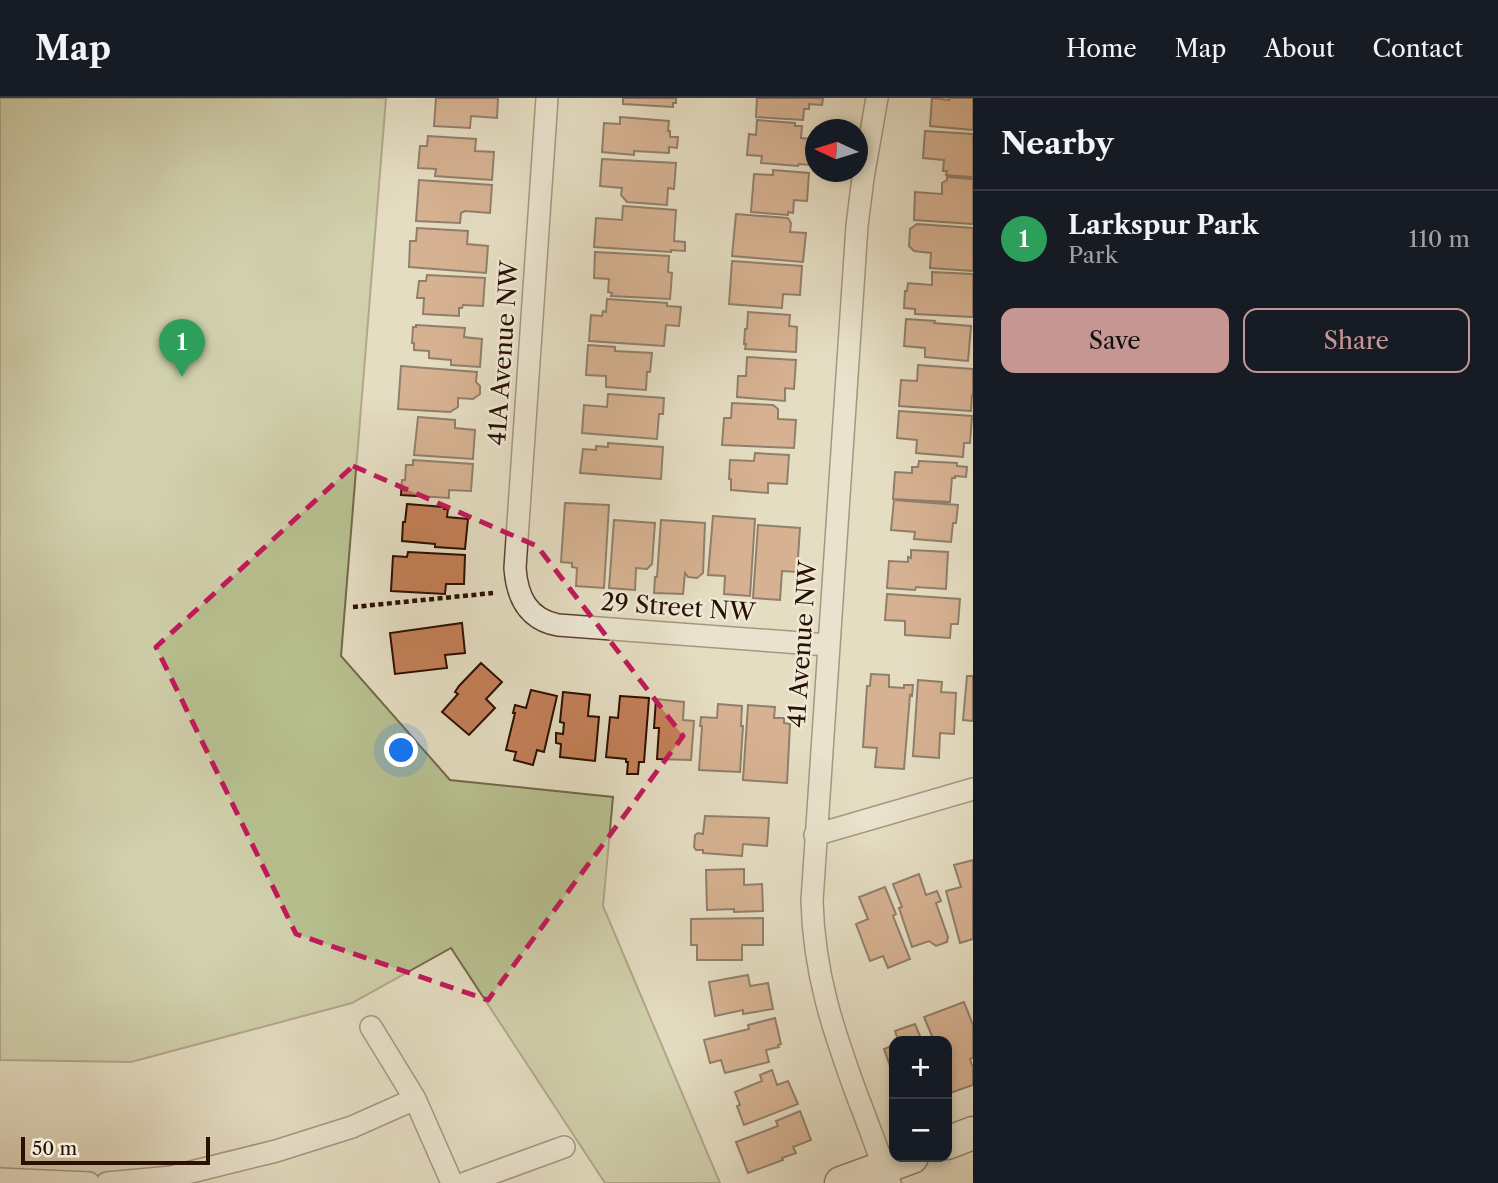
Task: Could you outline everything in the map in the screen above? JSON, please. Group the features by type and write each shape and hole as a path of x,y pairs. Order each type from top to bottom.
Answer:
{"street":[{"name":"41A Avenue NW","path":"528,609 518,589 515,568 547,98"},
{"name":"41 Avenue NW","path":"877,98 857,226 812,901 818,967 835,1035 895,1169"},
{"name":"29 Street NW","path":"528,609 547,623 558,625 828,645"},
{"path":"815,835 973,789"},
{"path":"371,1027 415,1100 452,1183"},
{"path":"107,1183 171,1177 276,1151 352,1127 415,1100"},
{"path":"952,1141 973,1133"},
{"path":"466,1183 564,1147"},
{"path":"841,1183 895,1169"},
{"path":"0,1179 89,1183"}],"path":[{"path":"353,607 493,593"}],"highlighted area":[{"path":"353,466 537,546 683,736 488,1000 296,934 156,647"}],"green space":[{"path":"0,98 386,98 341,656 450,780 613,797 603,906 720,1183 605,1183 451,948 352,1003 131,1062 0,1060"}],"building":[{"path":"436,98 498,98 497,118 471,116 470,128 434,126"},
{"path":"623,98 676,98 676,103 673,103 673,107 623,104"},
{"path":"757,98 823,98 822,105 809,104 809,109 804,109 803,120 756,117"},
{"path":"932,98 973,98 973,130 930,126"},
{"path":"620,117 669,121 670,137 678,137 677,148 669,147 669,153 634,151 634,155 602,152 604,123 620,124"},
{"path":"757,120 802,126 805,164 761,163 762,156 747,155 749,134 756,135"},
{"path":"925,131 973,134 973,177 946,175 947,171 943,171 944,160 923,158"},
{"path":"428,136 476,139 475,151 494,152 492,180 435,176 436,169 418,168 420,146 427,146"},
{"path":"602,159 676,163 674,189 668,188 667,205 627,202 621,195 622,188 600,186"},
{"path":"773,170 805,173 805,182 808,182 807,201 794,200 793,213 788,212 788,215 751,212 754,174 773,175"},
{"path":"947,177 973,179 973,224 914,220 915,192 942,194 942,183"},
{"path":"419,180 492,185 490,213 465,211 461,213 460,223 416,221"},
{"path":"623,206 676,210 674,241 685,242 685,251 594,247 596,218 622,220"},
{"path":"736,214 788,218 791,223 790,232 806,233 803,262 732,256"},
{"path":"917,224 973,228 973,271 930,268 931,253 914,251 909,246 910,229"},
{"path":"417,228 468,231 467,244 488,246 486,273 409,267 410,241 416,241"},
{"path":"595,252 669,256 668,272 672,273 670,299 611,296 612,293 608,292 609,279 594,278"},
{"path":"732,261 802,266 800,295 783,294 782,308 729,304"},
{"path":"932,272 973,274 973,317 915,314 915,309 904,308 908,283 932,285"},
{"path":"427,275 485,278 483,306 463,305 459,308 459,316 423,314 424,298 417,298 419,281 426,281"},
{"path":"607,299 667,303 667,306 681,307 679,326 666,325 664,346 589,341 591,315 602,316 603,311 606,312"},
{"path":"748,312 790,315 789,326 797,327 796,352 745,349"},
{"path":"906,319 971,326 968,361 925,357 925,348 904,346"},
{"path":"413,327 465,328 464,337 482,339 480,367 451,365 451,360 429,358 429,351 414,350"},
{"path":"588,345 615,347 615,351 652,353 646,390 606,387 606,376 586,375"},
{"path":"747,357 796,360 794,389 785,388 785,401 737,397 738,376 746,376"},
{"path":"918,365 973,369 971,411 899,406 901,380 917,381"},
{"path":"401,366 477,372 476,382 480,386 480,394 473,399 458,398 458,407 450,412 398,409"},
{"path":"608,394 664,398 663,414 659,414 657,439 582,433 584,405 607,407"},
{"path":"732,403 773,405 778,409 778,419 796,420 794,448 722,445 724,418 731,418"},
{"path":"899,411 972,416 970,443 964,443 963,457 916,453 917,440 897,438"},
{"path":"418,417 455,420 455,428 475,430 473,459 414,455"},
{"path":"608,443 663,447 661,479 580,473 583,449 596,450 596,446 608,447"},
{"path":"755,453 789,455 787,484 768,483 768,493 731,490 730,460 754,461"},
{"path":"413,460 473,464 471,491 449,490 449,498 401,495 406,465 413,465"},
{"path":"919,461 957,463 957,466 967,467 966,477 952,478 950,502 893,499 895,472 912,473 912,467 918,467"},
{"path":"894,500 958,505 951,542 914,539 915,532 891,530"},
{"path":"565,503 609,505 604,588 576,586 577,568 572,567 572,563 561,562"},
{"path":"407,504 444,507 448,509 447,517 468,519 465,549 402,541"},
{"path":"713,516 755,519 750,596 724,594 725,576 708,575"},
{"path":"614,520 655,523 652,564 647,569 636,568 635,590 609,588"},
{"path":"661,520 705,523 703,573 697,578 688,577 685,573 683,594 654,593"},
{"path":"758,525 800,528 797,572 782,571 780,600 753,598"},
{"path":"911,550 948,552 946,589 887,588 889,561 908,562"},
{"path":"408,552 465,555 464,584 446,584 445,594 391,591 393,556 407,557"},
{"path":"887,594 960,599 958,624 951,624 950,638 905,635 905,621 885,620"},
{"path":"462,623 465,653 445,655 447,668 395,674 390,633"},
{"path":"481,663 502,682 486,699 495,708 469,735 442,712 458,694 455,692 459,686"},
{"path":"871,674 889,675 889,687 904,688 904,685 913,685 904,769 875,767 877,748 863,747 867,686 870,686"},
{"path":"967,676 973,676 973,721 963,720"},
{"path":"918,680 942,682 941,692 956,693 954,734 940,733 939,758 913,756"},
{"path":"531,690 557,696 544,752 537,750 533,765 514,760 516,752 506,750 515,705 526,708"},
{"path":"563,692 590,695 588,716 599,717 595,761 560,757 561,744 556,743 556,733 563,734 564,723 560,722"},
{"path":"620,696 649,698 644,762 639,762 638,774 627,774 626,759 606,757 610,717 618,718"},
{"path":"656,699 684,702 683,720 694,721 691,760 657,759 659,728 654,728"},
{"path":"718,704 742,706 740,772 699,770 701,717 717,718"},
{"path":"748,705 775,707 774,718 784,718 784,723 790,724 787,783 743,780"},
{"path":"705,816 769,818 767,846 743,844 742,856 696,850 695,835 703,834"},
{"path":"973,860 973,939 960,943 946,891 961,887 954,865"},
{"path":"744,869 744,885 762,884 763,911 707,910 706,870"},
{"path":"919,874 926,895 937,891 941,901 936,903 948,937 947,942 936,946 929,941 912,947 893,884"},
{"path":"885,887 910,959 888,968 883,956 870,961 856,924 868,919 859,897"},
{"path":"763,918 763,945 742,945 742,960 697,960 697,945 691,945 691,919"},
{"path":"748,975 750,986 768,983 773,1009 743,1014 743,1010 715,1016 709,982"},
{"path":"964,1002 973,1025 973,1058 970,1059 973,1085 952,1092 952,1036 932,1036 924,1017"},
{"path":"775,1018 781,1044 766,1050 769,1062 725,1073 721,1060 710,1063 704,1040 749,1029 748,1025"},
{"path":"915,1024 920,1036 896,1036 895,1031"},
{"path":"889,1047 889,1063 884,1049"},
{"path":"772,1070 777,1085 788,1081 798,1104 744,1125 735,1092 762,1081 760,1075"},
{"path":"800,1111 811,1140 793,1147 796,1153 782,1158 783,1160 748,1173 736,1142 778,1126 776,1121"}],"place":[{"name":"Larkspur Park","path":"182,377"}]}
